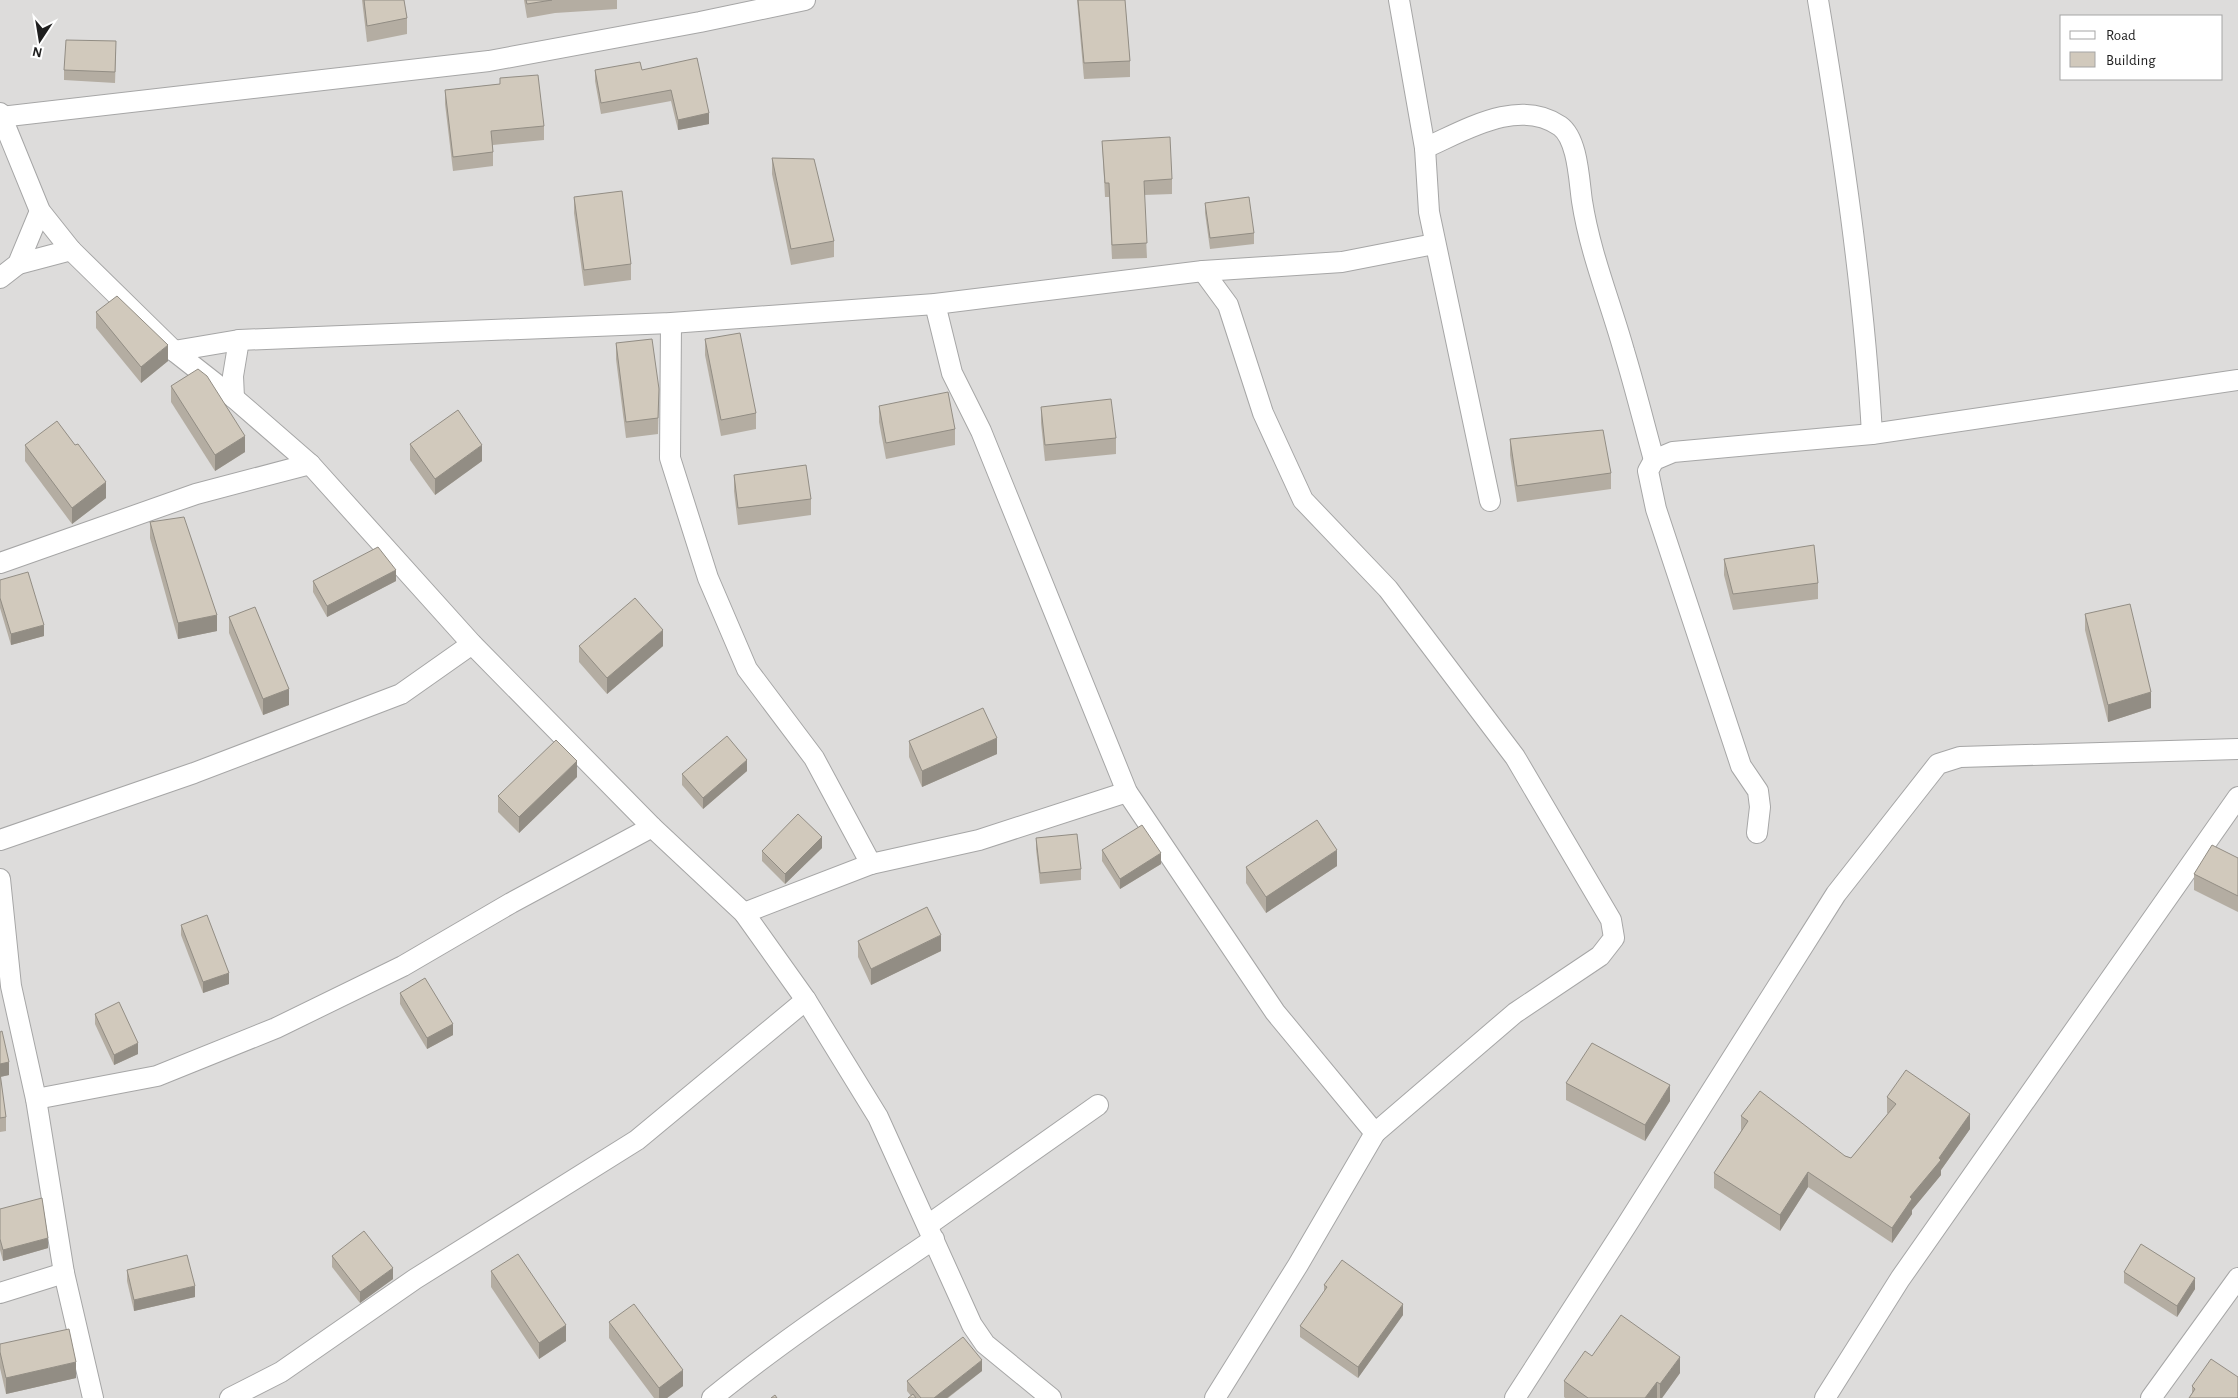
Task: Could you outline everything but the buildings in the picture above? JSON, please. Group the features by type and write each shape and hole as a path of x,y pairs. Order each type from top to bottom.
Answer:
{"street":[{"path":"805,0 700,22 489,61 0,116 40,211 71,250 174,351 234,398 310,464 472,644 652,827 744,913 806,1000 878,1117 972,1325 984,1344 1051,1398"},
{"path":"1399,0 1424,148 1429,212 1434,244 1490,501"},
{"path":"1818,0 1867,349 1872,434"},
{"path":"1424,148 1478,124 1516,114 1543,118 1562,127 1573,146 1584,215 1597,267 1624,350 1654,460"},
{"path":"18,264 40,211"},
{"path":"174,351 239,340 671,323 935,304 1203,270 1240,270 1342,262 1434,244"},
{"path":"0,278 18,264 71,250"},
{"path":"1203,270 1228,305 1263,414 1304,500 1388,589 1515,757 1611,920 1614,938 1600,956 1516,1013 1375,1133 1298,1265 1215,1398"},
{"path":"1228,305 1240,270"},
{"path":"935,304 952,373 981,432 1127,792 1275,1012 1375,1133"},
{"path":"671,323 670,458 708,578 747,669 814,758 870,864"},
{"path":"234,398 233,376 239,340"},
{"path":"1756,833 1760,798 1758,791 1741,766 1703,645 1670,556 1656,509 1648,471 1654,460 1673,452 1872,434 2238,380"},
{"path":"0,563 196,494 310,464"},
{"path":"0,840 194,773 401,694 472,644"},
{"path":"1515,1398 1836,894 1938,764 1960,757 2238,749"},
{"path":"744,913 870,864 979,840 1127,792"},
{"path":"1825,1398 1900,1279 2238,797"},
{"path":"36,1100 157,1076 276,1028 403,966 511,903 652,827"},
{"path":"0,879 11,986 36,1100 64,1273 93,1398"},
{"path":"230,1398 280,1372 415,1279 637,1140 806,1000"},
{"path":"712,1398 1098,1105"},
{"path":"0,1294 64,1273"},
{"path":"2151,1398 2238,1278"}],"shaded area":[{"path":"0,0 2238,0 2238,1398 0,1398"}]}
